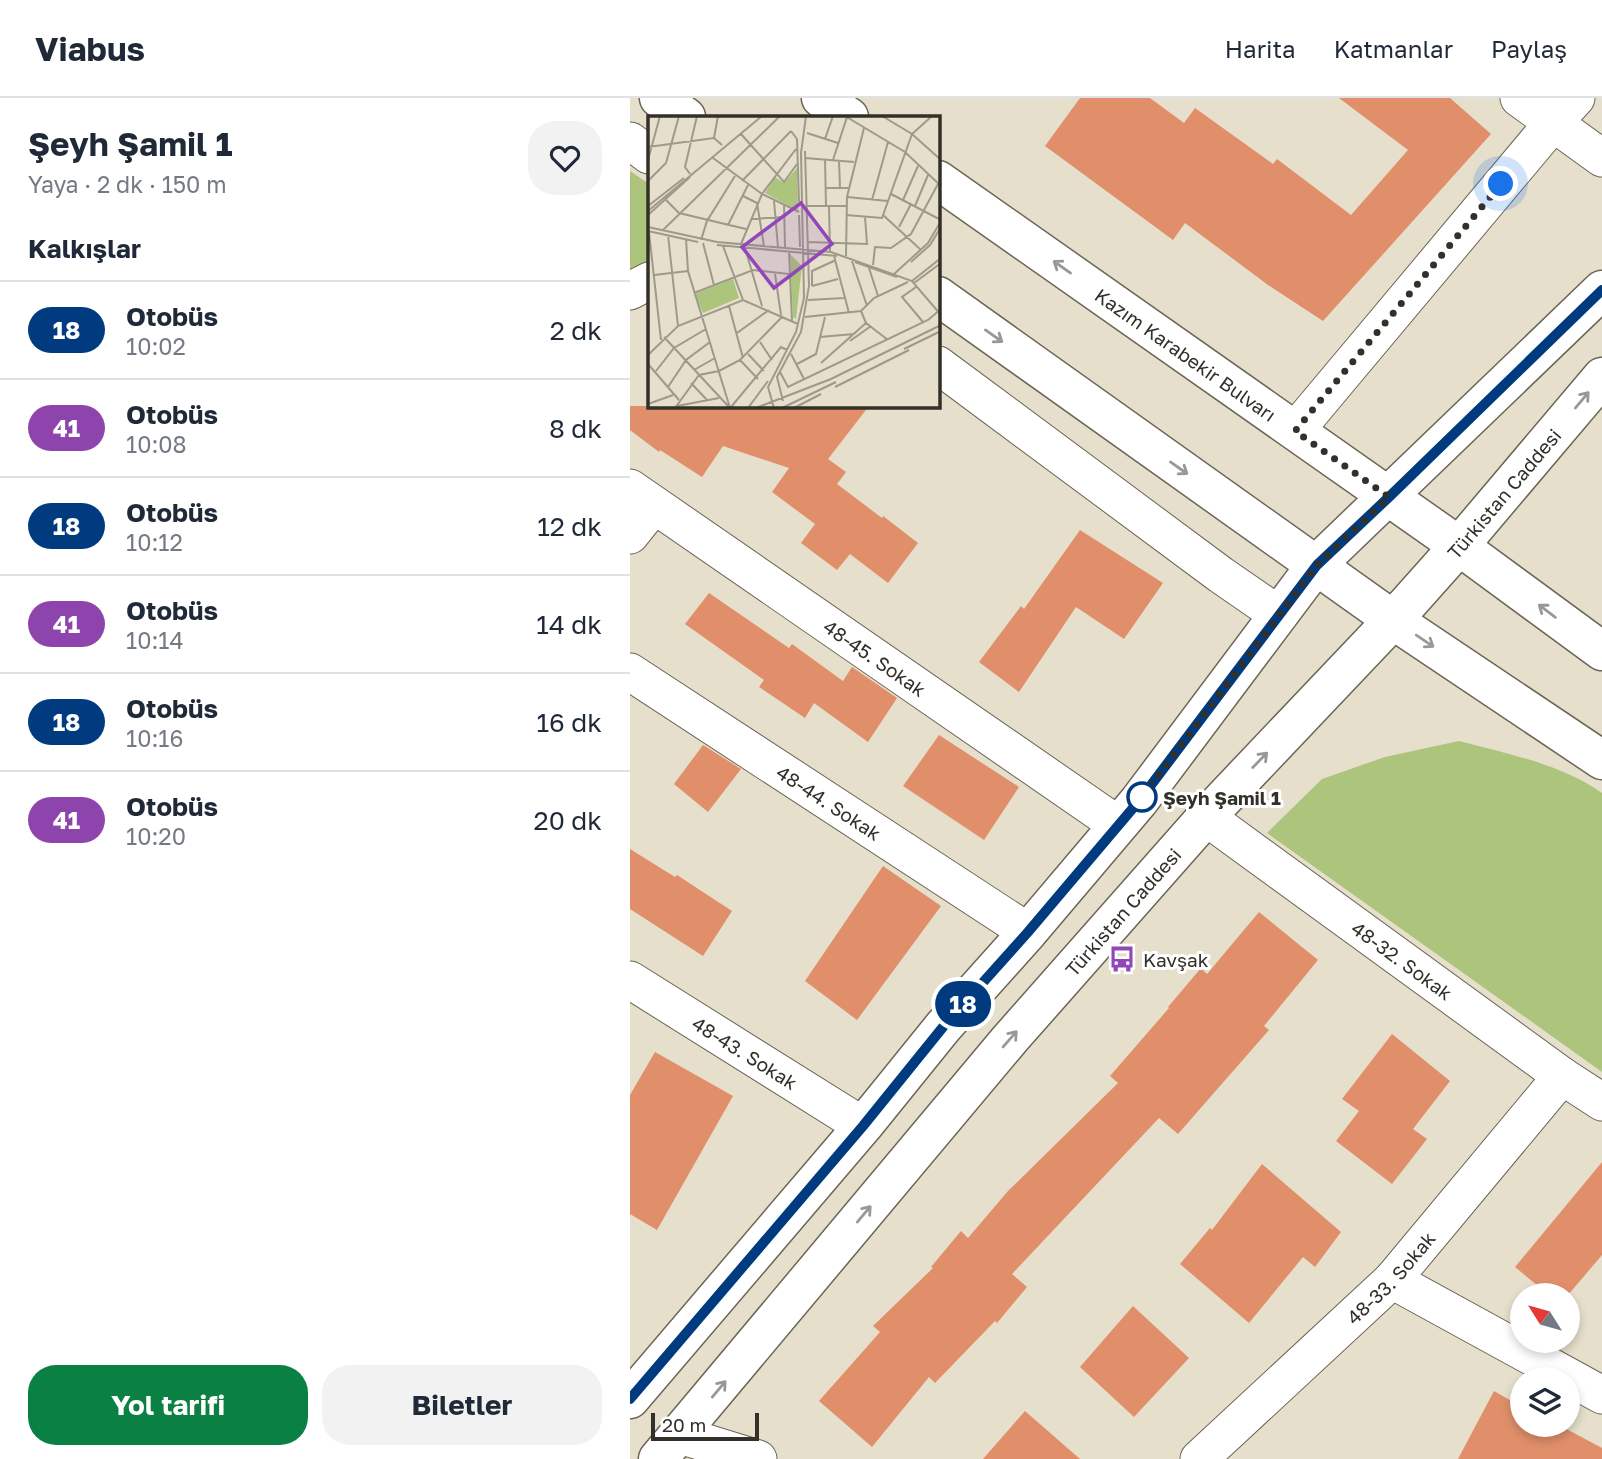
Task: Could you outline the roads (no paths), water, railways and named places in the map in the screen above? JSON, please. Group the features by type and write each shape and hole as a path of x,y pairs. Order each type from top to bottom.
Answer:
{"street":[{"path":"659,98 685,116"},
{"path":"821,98 848,116"},
{"path":"1519,98 1564,110 1602,158"},
{"path":"1295,431 1564,110"},
{"path":"630,141 648,154"},
{"name":"Kazım Karabekir Bulvarı","path":"940,181 1459,546 1602,651"},
{"path":"630,291 648,282"},
{"path":"630,1399 863,1126 943,1027 1139,801 1317,565 1602,290"},
{"path":"940,297 1393,620 1602,760"},
{"path":"940,366 1279,615"},
{"name":"Türkistan Caddesi","path":"669,1447 1010,1039 1206,817 1393,620 1602,377"},
{"path":"630,535 642,497"},
{"name":"48-45. Sokak","path":"642,497 1118,825"},
{"name":"48-44. Sokak","path":"630,672 1028,932"},
{"name":"48-32. Sokak","path":"1206,817 1562,1076 1602,1102"},
{"name":"48-43. Sokak","path":"630,980 863,1126"},
{"name":"48-33. Sokak","path":"1199,1459 1392,1280 1562,1076"},
{"path":"1392,1280 1602,1395"},
{"path":"669,1447 758,1459"}],"place":[{"name":"Şeyh Şamil 1","path":"1142,797"},
{"name":"Kavşak","path":"1122,959"}]}
